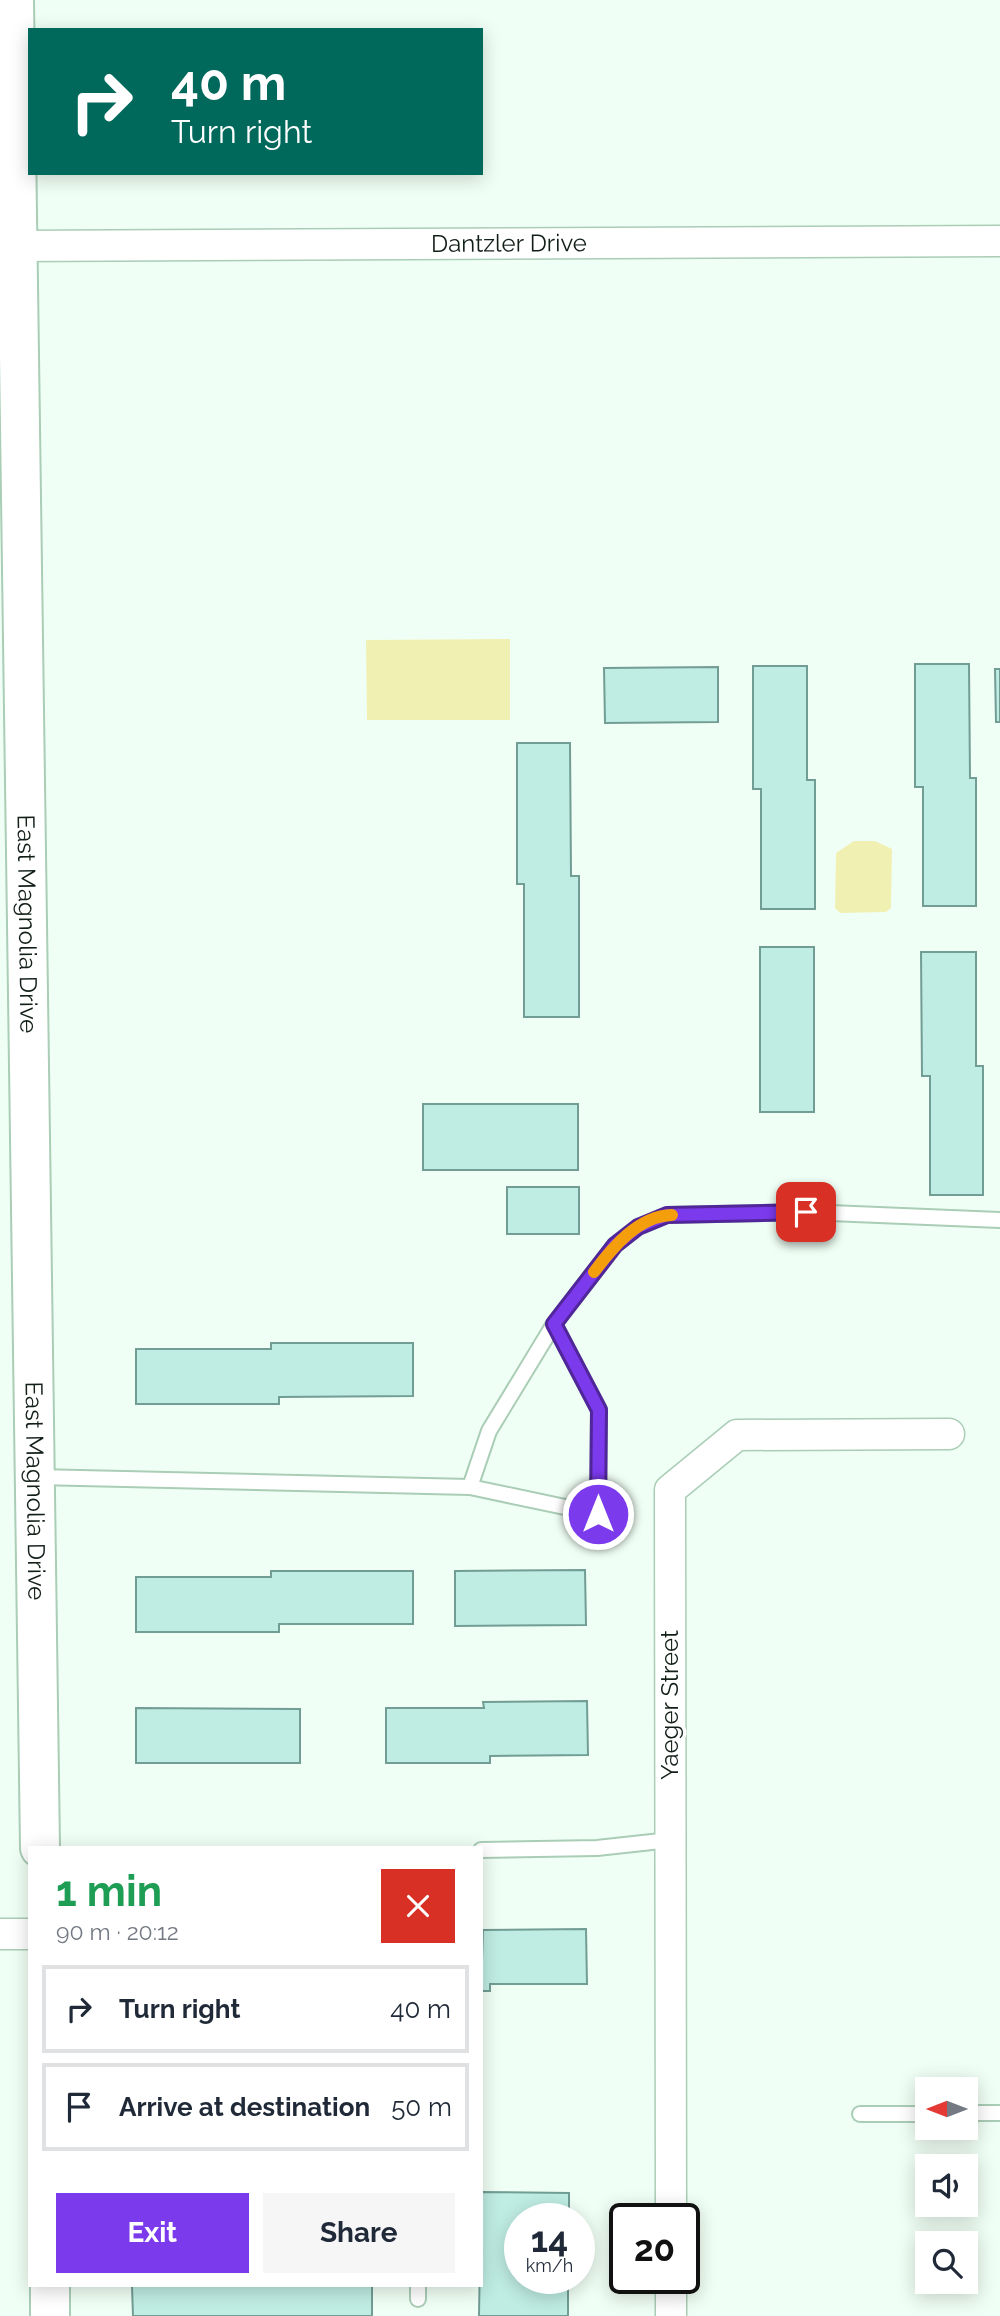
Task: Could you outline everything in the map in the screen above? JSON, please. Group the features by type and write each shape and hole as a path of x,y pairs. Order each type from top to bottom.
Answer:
{"main road":[{"name":"East Magnolia Drive","path":"14,0 40,1846"},
{"path":"50,2287 50,2316"}],"street":[{"name":"Dantzler Drive","path":"17,246 1000,241"},
{"name":"Yaeger Street","path":"671,2203 670,1490 737,1435 949,1434"},
{"path":"0,1934 28,1934"},
{"path":"671,2294 671,2316"}],"lane":[{"path":"470,1487 488,1431 554,1324 615,1245 638,1227 667,1215 806,1212 1000,1220"},
{"path":"34,1477 470,1487 598,1514 599,1410 554,1324"},
{"path":"483,1850 597,1848 670,1840"},
{"path":"978,2113 1000,2113"},
{"path":"860,2114 915,2114"}],"shaded area":[{"path":"510,639 510,720 367,720 366,640"},
{"path":"854,841 875,841 892,849 891,908 886,912 840,913 835,908 836,853"}],"building":[{"path":"915,664 969,664 970,778 976,778 976,906 923,906 923,787 915,787"},
{"path":"753,666 807,666 807,780 815,780 815,909 761,909 761,789 753,789"},
{"path":"718,667 718,722 605,723 604,668"},
{"path":"995,669 1000,669 1000,722 996,722"},
{"path":"517,743 570,743 571,876 579,876 579,1017 524,1017 524,884 517,884"},
{"path":"760,947 814,947 814,1112 760,1112"},
{"path":"921,952 976,952 976,1066 983,1066 983,1195 930,1195 930,1076 922,1076"},
{"path":"423,1104 578,1104 578,1170 423,1170"},
{"path":"507,1187 579,1187 579,1234 507,1234"},
{"path":"271,1343 413,1343 413,1396 279,1397 279,1404 136,1404 136,1349 271,1349"},
{"path":"585,1570 586,1625 455,1626 455,1571"},
{"path":"271,1571 413,1571 413,1624 279,1624 279,1632 136,1632 136,1577 271,1577"},
{"path":"587,1701 588,1755 490,1756 490,1763 386,1763 386,1708 484,1708 483,1702"},
{"path":"136,1708 300,1709 300,1763 136,1763"},
{"path":"586,1929 587,1984 490,1984 490,1991 483,1991 483,1930"},
{"path":"483,2192 569,2193 569,2203 504,2203 504,2294 568,2294 568,2316 479,2316 479,2287 483,2287"},
{"path":"132,2287 372,2287 372,2316 133,2316"}],"slow traffic":[{"path":"594,1272 615,1245 638,1227 672,1215"}],"route":[{"path":"598,1514 599,1410 554,1324 615,1245 638,1227 667,1215 806,1212"}]}
